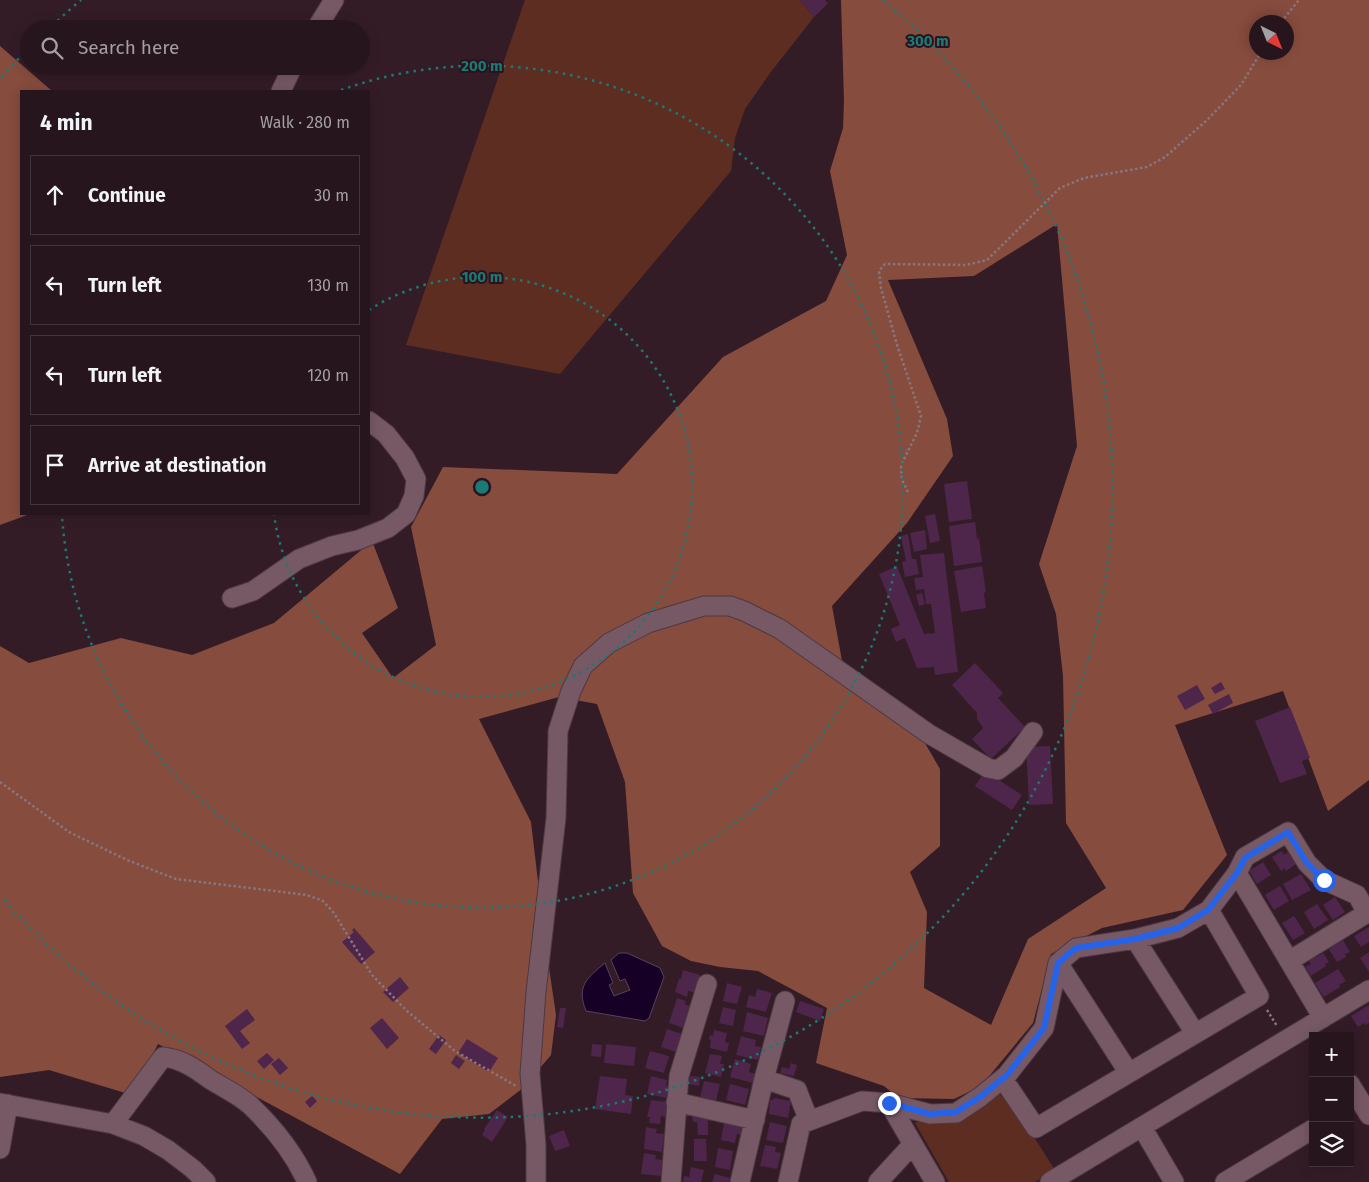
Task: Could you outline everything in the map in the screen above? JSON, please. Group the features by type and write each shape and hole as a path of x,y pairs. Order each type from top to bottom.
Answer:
{"street":[{"path":"322,20 334,0"},
{"path":"281,90 289,75"},
{"path":"232,598 253,590 299,559 388,528 406,514 414,496 416,478 405,458 386,434 370,422"},
{"path":"536,1182 536,1145 530,1074 536,992 556,818 558,731 574,682 583,666 609,643 648,623 704,606 730,606 780,629 929,734 988,768 998,770 1014,758 1033,732"},
{"path":"788,1182 801,1124 862,1101 889,1103 930,1114 956,1112 980,1097 1003,1079 1044,1028 1058,963 1076,948 1135,939 1178,928 1208,910 1237,873 1245,858 1288,832 1306,862 1324,880 1358,895 1367,913 1289,961"},
{"path":"1237,873 1289,961 1319,1026"},
{"path":"1003,1079 1036,1128 1259,996 1208,910"},
{"path":"1135,939 1195,1034"},
{"path":"1058,963 1129,1073"},
{"path":"670,1182 679,1076 707,984"},
{"path":"1050,1182 1285,1041 1319,1026 1369,990"},
{"path":"740,1182 785,1001"},
{"path":"113,1124 163,1057 173,1058 186,1063 249,1104 277,1135 299,1164 307,1182"},
{"path":"764,1080 797,1090 809,1121"},
{"path":"1354,1091 1362,1104"},
{"path":"676,1102 755,1120"},
{"path":"0,1149 4,1103 113,1124 144,1136 168,1150 193,1169 206,1182"},
{"path":"889,1103 935,1182"},
{"path":"1142,1127 1174,1182"},
{"path":"1225,1182 1309,1131"},
{"path":"878,1182 913,1144"}],"path":[{"path":"1287,15 1299,0"},
{"path":"908,492 902,480 901,465 917,433 921,416 897,345 881,288 879,271 885,264 966,266 987,260 1060,188 1084,178 1147,167 1165,157 1206,121 1241,85 1256,60"},
{"path":"0,782 69,832 127,860 176,879 307,895 323,901 334,913 372,975 407,1011 455,1051 532,1094"},
{"path":"1259,996 1285,1041"}],"shaded area":[{"path":"525,0 800,0 814,17 770,73 745,109 735,138 731,171 560,374 406,345"},
{"path":"841,0 1369,0 1369,780 1328,811 1283,691 1175,725 1227,855 1183,910 1102,928 1051,954 1033,1023 981,1086 954,1099 898,1098 884,1086 816,1063 827,1008 758,971 720,967 691,961 662,946 633,893 625,782 597,704 559,697 479,719 531,822 556,1015 551,1055 523,1088 489,1114 442,1119 400,1174 158,1044 132,1095 49,1070 0,1077 0,646 29,663 121,638 192,655 274,623 372,541 398,608 362,633 393,678 436,645 411,527 443,467 617,474 723,357 826,301 847,255 830,171 843,128","holes":["1057,224 1077,446 1039,564 1056,614 1063,676 1066,823 1106,888 1028,939 991,1025 924,988 927,912 910,872 940,846 940,769 907,712 847,688 832,606 907,523 953,456 947,419 888,280 974,276"]},
{"path":"0,46 20,63 20,75 34,75 51,90 20,90 20,515 27,515 0,525"},
{"path":"619,953 627,953 660,968 664,977 649,1018 645,1021 586,1011 582,995 585,983 605,963 613,983 609,985 614,996 630,990 625,979 620,981 611,960"},
{"path":"997,1094 1009,1098 1055,1170 1035,1182 949,1182 915,1123 926,1119 961,1118 985,1105"}],"building":[{"path":"800,0 825,0 828,3 814,17"},
{"path":"967,481 972,519 949,522 944,484"},
{"path":"935,514 940,541 930,543 925,516"},
{"path":"975,522 982,562 954,566 949,526"},
{"path":"925,530 927,549 914,552 910,533"},
{"path":"908,534 912,559 916,559 919,574 905,577 902,562 906,561 901,536"},
{"path":"944,553 958,672 935,675 934,667 917,668 905,638 896,642 891,629 900,625 879,574 897,566 924,634 935,633 931,604 926,604 924,589 916,590 914,578 923,577 920,555"},
{"path":"982,566 986,592 984,593 986,608 961,612 954,571"},
{"path":"922,593 925,604 919,606 916,595"},
{"path":"975,663 1003,693 998,698 1025,727 991,759 972,739 983,728 977,719 977,713 952,685"},
{"path":"1221,682 1225,689 1215,694 1211,688"},
{"path":"1197,685 1205,699 1185,710 1177,696"},
{"path":"1229,694 1233,703 1213,714 1208,705"},
{"path":"1290,707 1310,758 1302,761 1307,774 1280,783 1255,721"},
{"path":"1050,746 1053,804 1029,805 1026,747"},
{"path":"985,771 1022,795 1012,810 975,786"},
{"path":"1282,851 1284,855 1288,852 1296,864 1286,871 1284,868 1281,871 1272,857"},
{"path":"1263,862 1271,875 1257,884 1249,871"},
{"path":"1301,874 1311,890 1292,900 1283,884"},
{"path":"1280,886 1289,901 1274,910 1265,895"},
{"path":"1335,897 1345,912 1333,920 1323,905"},
{"path":"1317,904 1328,920 1314,929 1304,912"},
{"path":"1294,916 1305,933 1293,940 1282,923"},
{"path":"1369,927 1369,942 1361,947 1354,936"},
{"path":"354,928 375,952 361,964 342,942 354,932 352,930"},
{"path":"1343,940 1350,952 1345,954 1346,957 1337,962 1328,948"},
{"path":"1369,952 1369,972 1360,958"},
{"path":"1323,953 1329,962 1311,976 1305,967 1311,964 1308,960"},
{"path":"1338,969 1346,981 1324,997 1315,983"},
{"path":"683,970 700,975 696,993 688,991 687,997 675,992"},
{"path":"400,977 409,988 393,1002 383,992"},
{"path":"727,983 742,987 737,1004 723,1001"},
{"path":"757,989 772,993 766,1012 746,1007 749,995 755,997"},
{"path":"677,998 686,1001 685,1004 690,1006 683,1028 669,1023"},
{"path":"800,1001 824,1009 820,1021 796,1012"},
{"path":"1369,1005 1369,1023 1365,1025 1364,1023 1358,1027 1351,1016"},
{"path":"723,1007 736,1010 733,1026 719,1023"},
{"path":"560,1008 566,1008 563,1028 557,1027"},
{"path":"247,1009 255,1020 240,1031 250,1043 242,1049 225,1026"},
{"path":"747,1012 768,1018 764,1036 743,1031"},
{"path":"382,1018 399,1038 387,1049 370,1028"},
{"path":"667,1029 682,1034 676,1052 661,1047"},
{"path":"714,1030 727,1033 725,1042 729,1043 727,1052 710,1048 710,1035 713,1036"},
{"path":"439,1035 446,1040 436,1054 429,1049"},
{"path":"741,1036 756,1040 755,1046 761,1047 758,1060 736,1055"},
{"path":"467,1039 498,1058 489,1072 458,1053"},
{"path":"592,1044 602,1045 601,1057 591,1056"},
{"path":"606,1044 636,1047 634,1066 604,1063"},
{"path":"650,1051 669,1056 664,1073 645,1068"},
{"path":"267,1053 274,1060 264,1069 257,1061"},
{"path":"710,1054 722,1056 720,1064 724,1064 721,1077 705,1073"},
{"path":"456,1055 465,1061 459,1069 451,1063"},
{"path":"279,1058 288,1068 280,1075 271,1064"},
{"path":"735,1059 751,1064 749,1072 756,1074 753,1083 730,1077"},
{"path":"791,1063 797,1065 794,1076 780,1073 782,1067 789,1069"},
{"path":"600,1076 627,1079 625,1095 633,1096 631,1114 595,1109"},
{"path":"651,1076 667,1080 666,1086 669,1087 667,1098 647,1094"},
{"path":"690,1076 700,1077 699,1086 689,1084"},
{"path":"704,1081 720,1084 716,1101 700,1098"},
{"path":"730,1084 749,1089 745,1105 726,1100"},
{"path":"312,1096 317,1101 310,1108 305,1102"},
{"path":"774,1098 791,1101 788,1118 769,1114 770,1100"},
{"path":"651,1100 667,1102 666,1117 661,1116 660,1124 649,1123 650,1117 647,1117"},
{"path":"497,1110 508,1117 492,1142 482,1135"},
{"path":"692,1116 708,1116 708,1135 698,1135 697,1122 693,1122"},
{"path":"770,1122 787,1126 783,1143 766,1140"},
{"path":"724,1123 742,1127 741,1135 737,1134 735,1143 721,1140"},
{"path":"646,1127 657,1129 656,1133 664,1134 662,1152 644,1149"},
{"path":"564,1130 570,1146 555,1151 549,1136"},
{"path":"694,1139 706,1139 707,1161 694,1161"},
{"path":"765,1145 776,1147 775,1152 781,1153 777,1169 760,1166"},
{"path":"718,1148 733,1151 730,1170 715,1167"},
{"path":"644,1153 656,1155 655,1159 663,1160 661,1176 641,1174"},
{"path":"691,1167 704,1170 701,1182 683,1182 684,1176 689,1177"},
{"path":"715,1174 730,1178 729,1182 712,1182"}],"route":[{"path":"889,1103 930,1114 956,1112 980,1097 1007,1075 1044,1028 1058,963 1076,948 1135,939 1178,928 1208,910 1237,873 1245,858 1288,832 1306,862 1324,880"}]}
